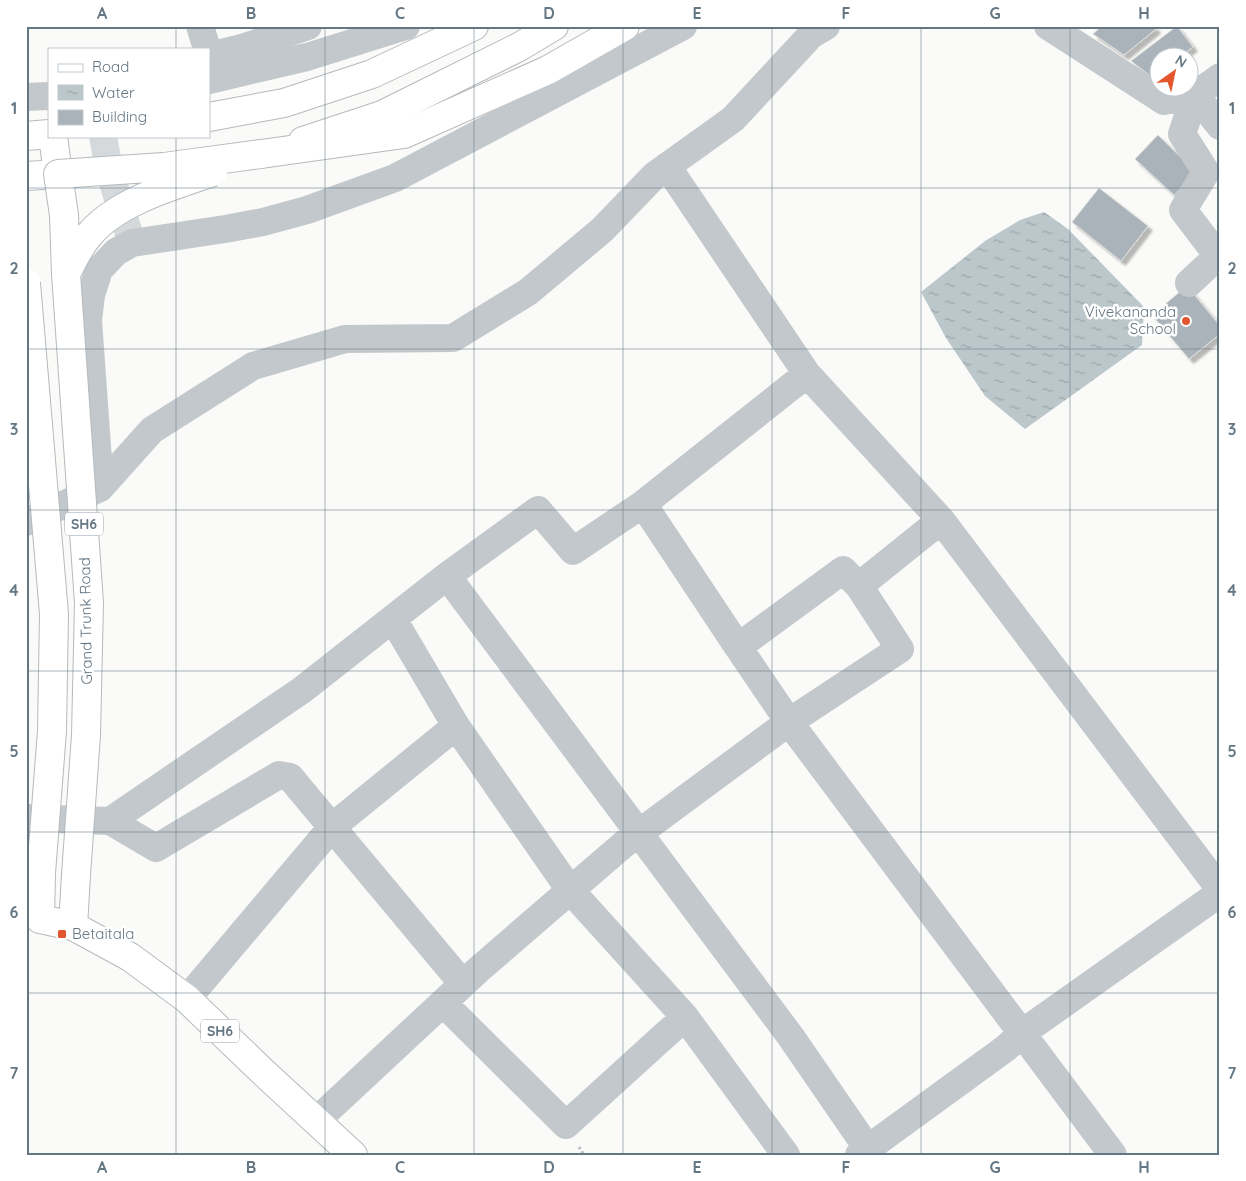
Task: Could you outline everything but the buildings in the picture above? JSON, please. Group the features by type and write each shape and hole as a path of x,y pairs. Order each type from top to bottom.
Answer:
{"main road":[{"path":"210,116 284,103 372,74 474,26"},
{"path":"66,274 77,252 90,233 136,200 261,154 382,115 519,47 554,26"},
{"path":"26,176 164,167 404,134 548,70 625,26"},
{"path":"26,136 48,134"},
{"name":"Grand Trunk Road","path":"53,138 64,215 66,274 89,603 86,735 73,926"},
{"name":"SH6","path":"26,283 54,614 52,731 41,873 33,919 73,926 130,957 187,999 353,1155"}],"street":[{"path":"200,26 207,48"},
{"path":"210,55 245,47 308,26"},
{"path":"210,80 307,58 406,26"},
{"path":"100,488 88,320 91,295 99,270 116,252 132,244 263,222 307,210 395,178 683,26"},
{"path":"26,522 100,488 152,430 253,366 346,339 453,338 528,292 602,230 655,175 733,119 811,35 826,26"},
{"path":"1048,26 1148,91"},
{"path":"1198,93 1220,77"},
{"path":"26,97 48,96"},
{"path":"1159,98 1164,101 1180,98"},
{"path":"1189,283 1218,256 1183,210 1206,172 1182,134 1194,98"},
{"path":"1197,98 1220,126"},
{"path":"447,576 791,1037 864,1152 1006,1048 1022,1033 1220,891 941,520 808,374 667,166"},
{"path":"110,820 302,690 447,576 538,510 574,551 643,504 808,374"},
{"path":"643,504 789,722 1113,1155"},
{"path":"859,586 941,520"},
{"path":"317,1120 463,984 638,833 789,722 900,649 859,586 843,570 738,648"},
{"path":"392,620 456,726 570,890 685,1017 786,1155"},
{"path":"187,999 332,827 456,726"},
{"path":"26,818 110,820 156,848 279,775 290,777 463,984"},
{"path":"443,1002 566,1125 685,1017"}],"water":[{"path":"1044,212 1068,229 1144,307 1142,345 1025,429 985,396 946,338 921,292 985,241 1020,220"}],"tunnel":[{"path":"103,138 109,170 132,243"}],"place":[{"name":"Vivekananda School","path":"1186,321"},
{"name":"Betaitala","path":"62,934"}]}
